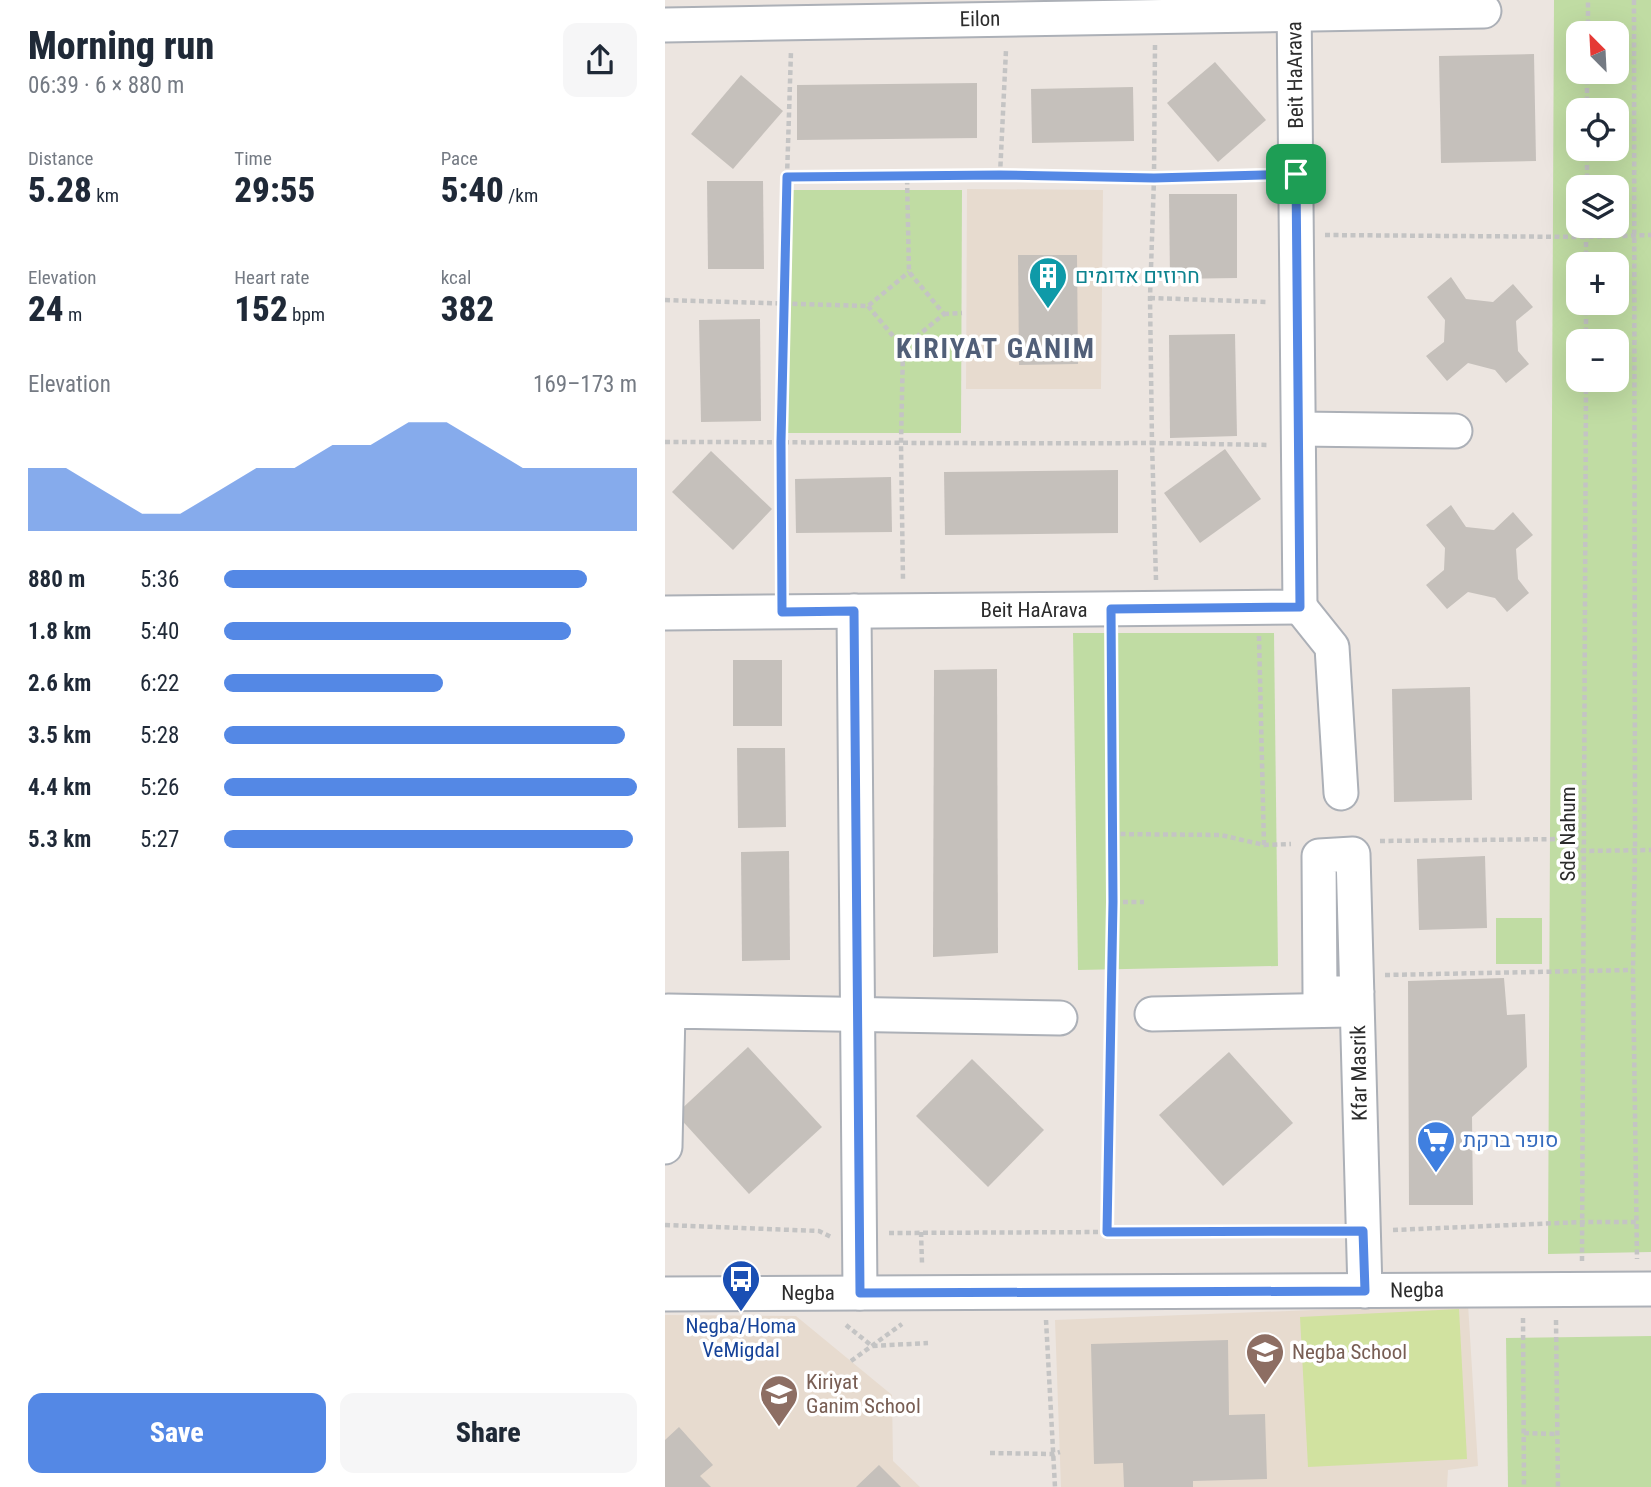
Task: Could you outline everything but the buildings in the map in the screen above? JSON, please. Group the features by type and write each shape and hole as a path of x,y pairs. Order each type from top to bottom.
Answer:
{"street":[{"name":"Eilon","path":"665,25 1156,16 1295,7 1484,11"},
{"name":"Beit HaArava","path":"665,613 1300,607 1295,7"},
{"path":"1299,438 1455,431"},
{"path":"1300,607 1332,647 1341,793"},
{"path":"854,611 860,1293"},
{"name":"Kfar Masrik","path":"1365,1291 1357,993 1366,848"},
{"path":"1152,1014 1357,993"},
{"path":"665,1147 668,1011 1060,1018"},
{"name":"Negba","path":"665,1294 1570,1289 1644,1277"},
{"name":"Negba","path":"665,1287 722,1293"}],"path":[{"path":"1588,0 1588,21"},
{"path":"1634,0 1633,970 1637,1222 1644,1277"},
{"path":"1156,16 1150,298 1157,609"},
{"path":"1000,175 1008,19"},
{"path":"782,612 781,442 792,22"},
{"path":"787,177 1000,175 1154,178 1296,174"},
{"path":"907,176 909,272 944,314"},
{"path":"1297,234 1566,237"},
{"path":"1629,235 1651,234"},
{"path":"665,300 868,306 909,272"},
{"path":"1150,298 1298,303"},
{"path":"868,306 903,348 901,444 904,611"},
{"path":"903,348 944,314 962,313"},
{"name":"Sde Nahum","path":"1558,1487 1557,1434 1570,1289 1582,1263 1585,392"},
{"path":"665,442 1152,443 1299,438"},
{"path":"1258,608 1264,845"},
{"path":"1107,1232 1113,902 1111,609"},
{"path":"1112,834 1221,835 1264,845 1302,844"},
{"path":"1366,848 1562,839 1583,852 1651,850"},
{"path":"1113,902 1144,902"},
{"path":"1357,993 1583,971 1633,970"},
{"path":"665,1225 819,1231 860,1253 890,1232 1363,1231 1637,1222"},
{"path":"1523,1289 1524,1487"},
{"path":"1044,1292 1055,1487"},
{"path":"809,1293 872,1346 929,1343"},
{"path":"1524,1433 1557,1434"},
{"path":"990,1453 1053,1454 1060,1451"}],"shaded area":[{"path":"967,189 1103,190 1101,389 966,389"},
{"name":"Negba School","path":"1468,1304 1478,1466 1448,1470 1447,1487 1061,1487 1055,1320"},
{"name":"Kiriyat Ganim School","path":"665,1315 796,1316 892,1395 893,1461 920,1487 665,1487"}],"green space":[{"path":"1554,0 1651,0 1651,1252 1548,1254"},
{"path":"789,190 962,190 961,433 788,433"},
{"path":"1073,633 1274,633 1278,966 1078,970"},
{"path":"1496,918 1542,918 1542,964 1496,964"},
{"path":"1459,1309 1467,1459 1308,1467 1300,1317"},
{"path":"1651,1336 1651,1487 1508,1487 1506,1338"}],"place":[{"name":"חרוזים אדומים","path":"1048,310"},
{"name":"סופר ברקת","path":"1436,1174"},
{"name":"Negba/Homa VeMigdal","path":"741,1313"},
{"name":"Negba School","path":"1265,1386"},
{"name":"Kiriyat Ganim School","path":"779,1428"}],"district":[{"name":"KIRIYAT GANIM","path":"996,348"}],"route":[{"path":"1296,174 1300,607 1111,609 1113,902 1107,1232 1363,1231 1365,1291 860,1293 854,611 782,612 781,442 787,177 1000,175 1154,178 1296,174"}]}
